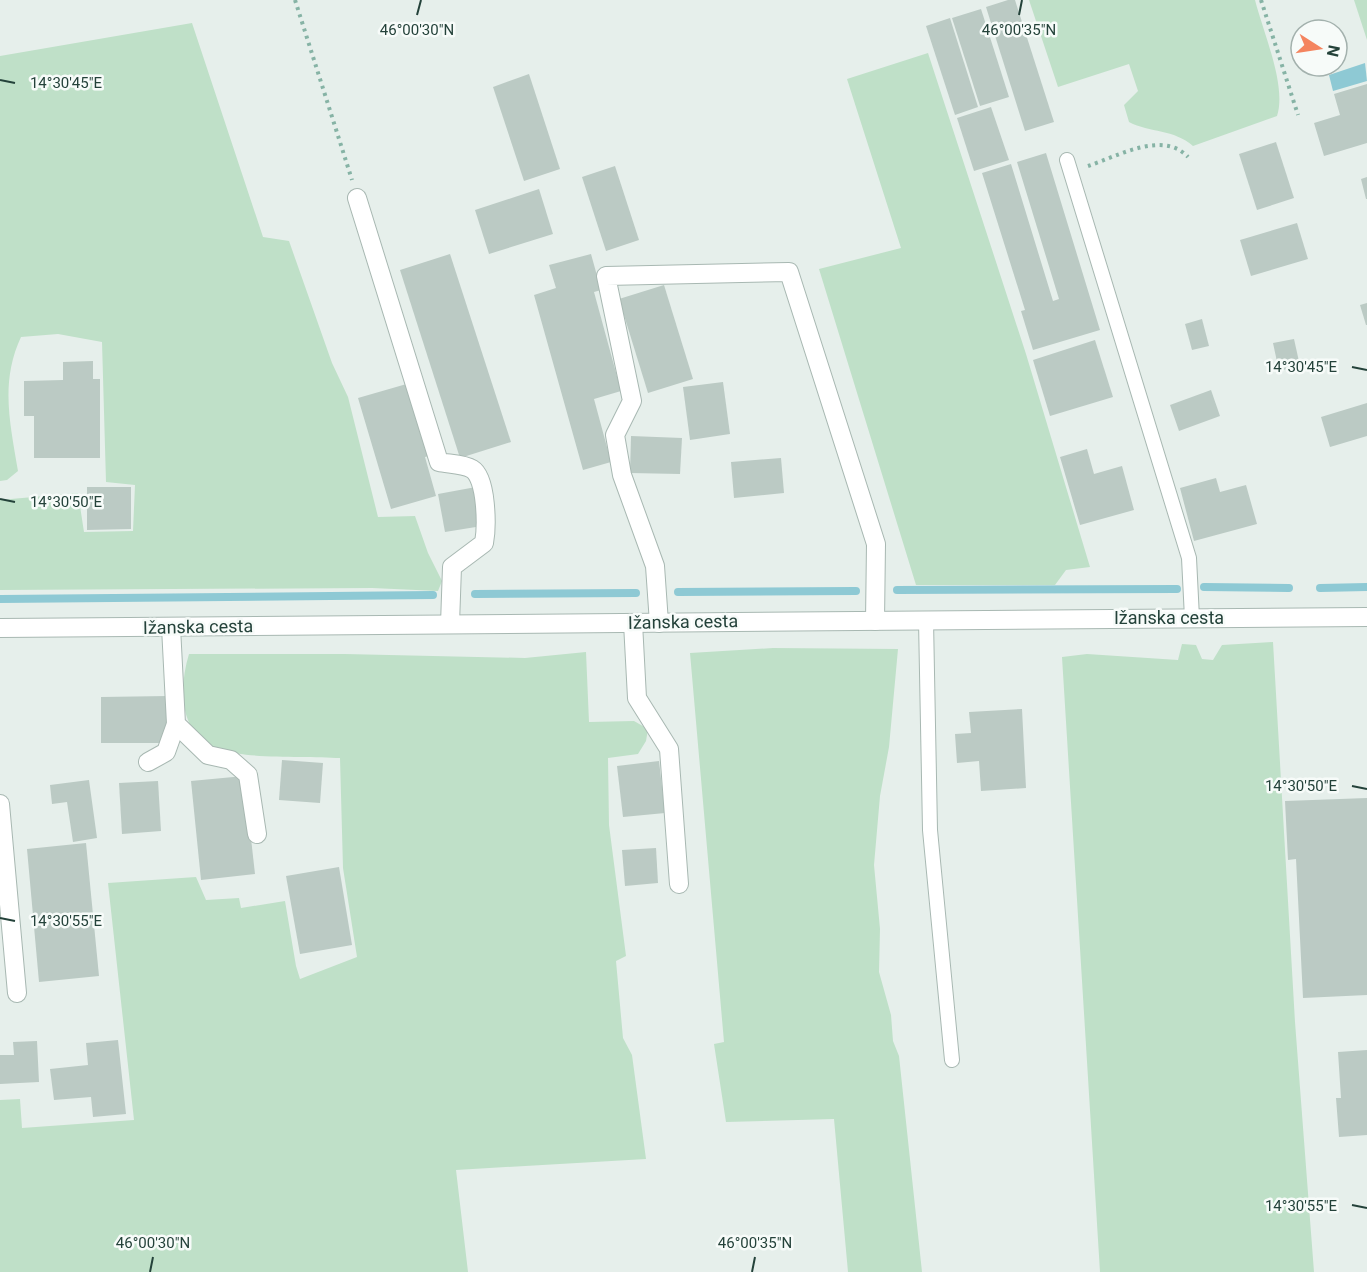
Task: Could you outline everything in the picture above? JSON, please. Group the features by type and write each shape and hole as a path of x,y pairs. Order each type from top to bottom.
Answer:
{"street":[{"path":"357,198 439,462 472,469 479,477 487,524 484,543 452,567 450,624"},
{"path":"659,622 655,566 622,475 615,435 632,401 606,276 789,272 876,544 875,621"},
{"name":"Ižanska cesta","path":"0,628 1367,617"},
{"path":"633,623 637,698 669,749 679,884"},
{"path":"148,762 166,752 176,724 171,627"},
{"path":"176,724 208,755 231,760 248,776 256,834"},
{"path":"0,804 17,993"}],"lane":[{"path":"1069,166 1189,558 1192,618"},
{"path":"926,620 930,830 952,1060"}],"path":[{"path":"295,0 357,198"},
{"path":"1261,0 1298,115"},
{"path":"1069,166 1159,143 1179,148 1188,157"}],"green space":[{"path":"1029,0 1255,0 1277,75 1279,104 1277,116 1193,146 1170,134 1129,122 1124,105 1138,91 1129,64 1058,87"},
{"path":"1354,0 1367,0 1367,40"},
{"path":"192,23 263,237 289,241 332,363 348,397 378,517 415,516 428,553 442,581 438,591 372,588 0,590 0,500 78,493 84,532 133,531 135,485 106,482 102,342 58,334 21,337 11,370 9,387 10,419 18,471 7,480 0,481 0,56"},
{"path":"928,53 1026,354 1090,567 1066,570 1055,585 916,585 819,269 901,248 847,79"},
{"path":"1273,642 1295,1022 1314,1272 1100,1272 1062,657 1087,654 1178,660 1182,644 1196,645 1202,659 1213,660 1222,645"},
{"path":"773,648 898,649 889,747 880,796 874,865 880,929 879,972 891,1015 893,1041 899,1056 922,1272 848,1272 834,1119 726,1122 714,1044 724,1042 690,653"},
{"path":"586,652 589,722 634,721 648,729 646,741 638,754 608,758 609,825 626,956 616,961 623,1038 632,1055 646,1159 456,1170 468,1272 0,1272 0,1100 20,1099 22,1128 134,1120 108,883 196,877 206,900 239,898 241,908 285,901 300,979 357,957 343,868 340,758 247,755 221,750 207,744 197,735 185,711 183,682 189,654 345,654 525,658"}],"water":[{"path":"1365,63 1367,81 1333,91 1330,78 1349,78 1349,68"}],"building":[{"path":"1015,0 1054,122 1025,131 986,7"},
{"path":"981,9 1009,97 980,106 952,18"},
{"path":"950,18 978,107 955,115 926,26"},
{"path":"529,74 560,169 524,181 493,87"},
{"path":"1367,84 1367,143 1324,156 1314,123 1340,115 1334,94"},
{"path":"991,107 1009,160 974,171 957,118"},
{"path":"1276,142 1294,198 1257,210 1239,154"},
{"path":"1046,153 1100,330 1033,350 1021,311 1025,310 982,173 1011,164 1053,301 1059,299 1017,162"},
{"path":"615,166 639,240 606,251 582,177"},
{"path":"1367,177 1367,199 1366,199 1361,179"},
{"path":"539,189 553,234 489,254 475,210"},
{"path":"1297,223 1308,259 1251,276 1240,240"},
{"path":"450,254 511,442 460,458 400,270"},
{"path":"591,254 601,290 594,292 621,391 594,399 611,462 583,470 534,295 556,288 549,265"},
{"path":"664,285 693,379 648,393 619,299"},
{"path":"1367,303 1367,325 1366,325 1360,305"},
{"path":"1202,319 1209,346 1192,350 1185,324"},
{"path":"1294,339 1300,366 1279,371 1273,343"},
{"path":"1095,340 1113,397 1050,416 1033,360"},
{"path":"93,361 93,379 100,379 100,458 34,458 34,416 24,416 24,381 63,380 63,362"},
{"path":"723,382 730,434 690,440 683,387"},
{"path":"410,383 432,455 425,457 436,496 391,509 358,398"},
{"path":"1211,390 1220,416 1179,431 1170,405"},
{"path":"1367,403 1367,436 1330,447 1321,417"},
{"path":"631,436 682,438 680,474 630,473"},
{"path":"1087,449 1094,474 1122,466 1134,510 1080,525 1060,457"},
{"path":"781,458 784,493 734,498 731,462"},
{"path":"1216,478 1220,492 1246,485 1257,524 1194,541 1180,488"},
{"path":"87,487 131,487 131,529 87,530"},
{"path":"476,487 482,526 445,532 438,494"},
{"path":"168,696 168,743 101,743 101,697"},
{"path":"1022,709 1026,788 981,791 979,761 957,763 955,734 971,733 969,712"},
{"path":"282,760 323,763 320,803 279,800"},
{"path":"659,761 665,813 623,817 617,766"},
{"path":"244,776 255,874 201,880 191,781"},
{"path":"89,780 97,838 73,842 67,802 52,804 50,785"},
{"path":"158,781 161,831 122,834 119,783"},
{"path":"1367,798 1367,995 1303,998 1296,859 1288,860 1285,801"},
{"path":"86,843 99,976 39,982 27,849"},
{"path":"656,848 658,883 625,886 622,850"},
{"path":"339,867 352,945 300,954 286,876"},
{"path":"118,1040 126,1114 93,1117 91,1097 54,1100 50,1069 88,1065 86,1043"},
{"path":"37,1041 39,1082 0,1084 0,1055 14,1055 13,1042"},
{"path":"1367,1050 1367,1135 1339,1137 1336,1098 1341,1098 1338,1052"}],"waterway":[{"path":"1204,587 1289,588"},
{"path":"1320,588 1367,587"},
{"path":"897,590 1177,589"},
{"path":"678,592 856,591"},
{"path":"475,594 636,593"},
{"path":"0,599 433,595"}]}
